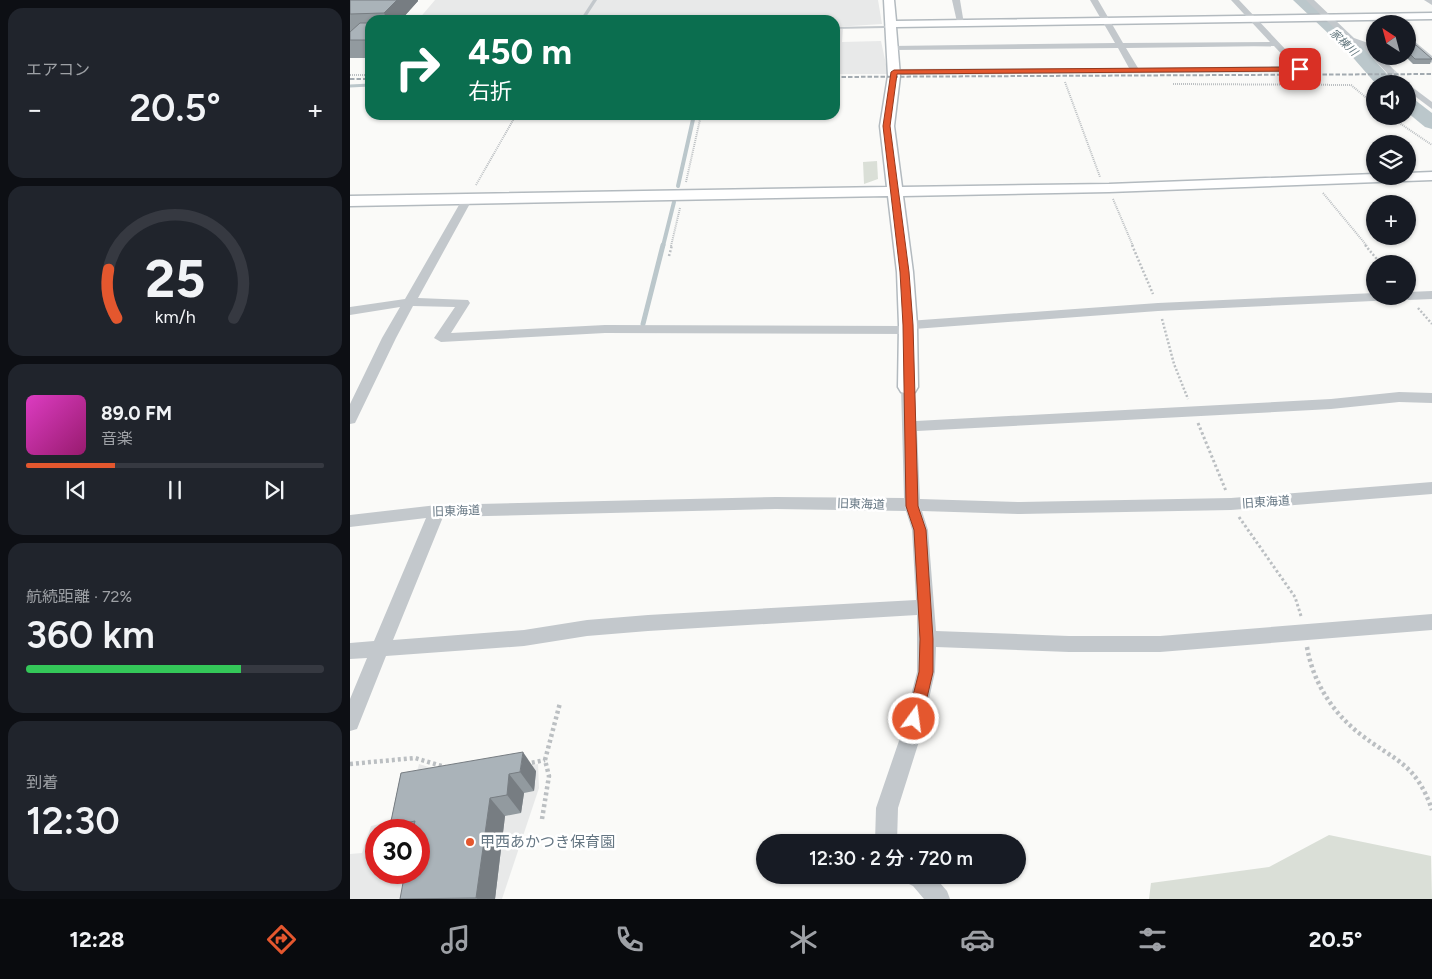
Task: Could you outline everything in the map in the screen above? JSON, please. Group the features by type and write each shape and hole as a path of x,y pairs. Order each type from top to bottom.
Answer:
{"street":[{"path":"886,834 887,808 910,735 926,672 920,530 912,506 908,328 896,192 887,126 894,72 889,0"},
{"path":"956,0 961,22"},
{"path":"1094,0 1135,70"},
{"path":"894,72 1300,69 1235,0"},
{"path":"1310,0 1352,40 1366,46"},
{"path":"1428,0 1432,2"},
{"path":"1416,17 1432,16"},
{"path":"892,24 1252,18 1366,19"},
{"path":"892,48 1277,44"},
{"path":"1416,45 1432,60"},
{"path":"1384,65 1391,72"},
{"path":"1416,93 1432,106"},
{"path":"350,201 1109,188 1432,176"},
{"path":"350,419 389,338 468,198"},
{"path":"1416,296 1432,295"},
{"path":"350,311 410,302 464,303 441,338 605,329 908,328 1158,307 1366,297"},
{"path":"909,426 1331,404 1399,397 1432,398"},
{"name":"旧東海道","path":"350,521 437,511 785,503 1020,508 1231,504 1432,488"},
{"path":"350,722 437,511"},
{"path":"350,651 524,638 586,628 924,607"},
{"path":"926,639 1069,644 1160,644 1432,622"},
{"path":"926,884 939,899"}],"lane":[{"path":"585,15 595,0"},
{"path":"840,28 884,27 892,24"}],"path":[{"path":"350,75 365,75"},
{"path":"1065,81 1102,182 1109,188 1158,307 1174,364 1231,504 1295,596 1306,632 1308,652 1316,678 1328,700 1359,734 1392,754 1413,773 1432,810"},
{"path":"468,198 513,120"},
{"path":"1402,125 1432,145"},
{"path":"1311,180 1374,255"},
{"path":"542,819 549,776 545,760 560,703"},
{"path":"350,764 416,758 448,768"},
{"path":"518,766 545,760"}],"shaded area":[{"path":"435,0 878,0 882,24 840,27 840,15 422,15"},
{"path":"840,29 843,29 842,42 881,41 888,74 840,74"},
{"path":"877,161 878,179 864,184 863,162"},
{"name":"甲西あかつき保育園","path":"419,764 471,780 538,764 539,788 502,899 350,899 350,854 362,853 365,844 365,884 430,884 430,819 401,819 405,818"},
{"path":"1329,835 1431,856 1432,899 1149,899 1151,883 1269,867"}],"building":[{"path":"350,0 397,0 384,13 350,14"},
{"path":"360,23 365,23 365,40 350,40 350,32"},
{"path":"1416,45 1432,59 1416,59"},
{"path":"523,752 520,772 509,774 507,795 490,798 476,898 400,899 403,884 430,884 430,819 391,819 401,773"}],"waterway":[{"name":"家棟川","path":"1301,0 1355,49 1379,75"},
{"path":"350,86 365,85"},
{"name":"家棟川","path":"1416,110 1432,123"},
{"path":"678,186 693,120"},
{"path":"663,246 674,202"},
{"path":"643,324 663,245"}],"tunnel":[{"path":"1391,72 1394,75"}],"railway":[{"path":"840,77 1432,74"},
{"path":"350,79 365,79"}],"place":[{"name":"甲西あかつき保育園","path":"470,842"}],"route":[{"path":"914,719 926,672 926,639 920,530 912,506 905,272 887,126 894,72 1300,69"}]}
